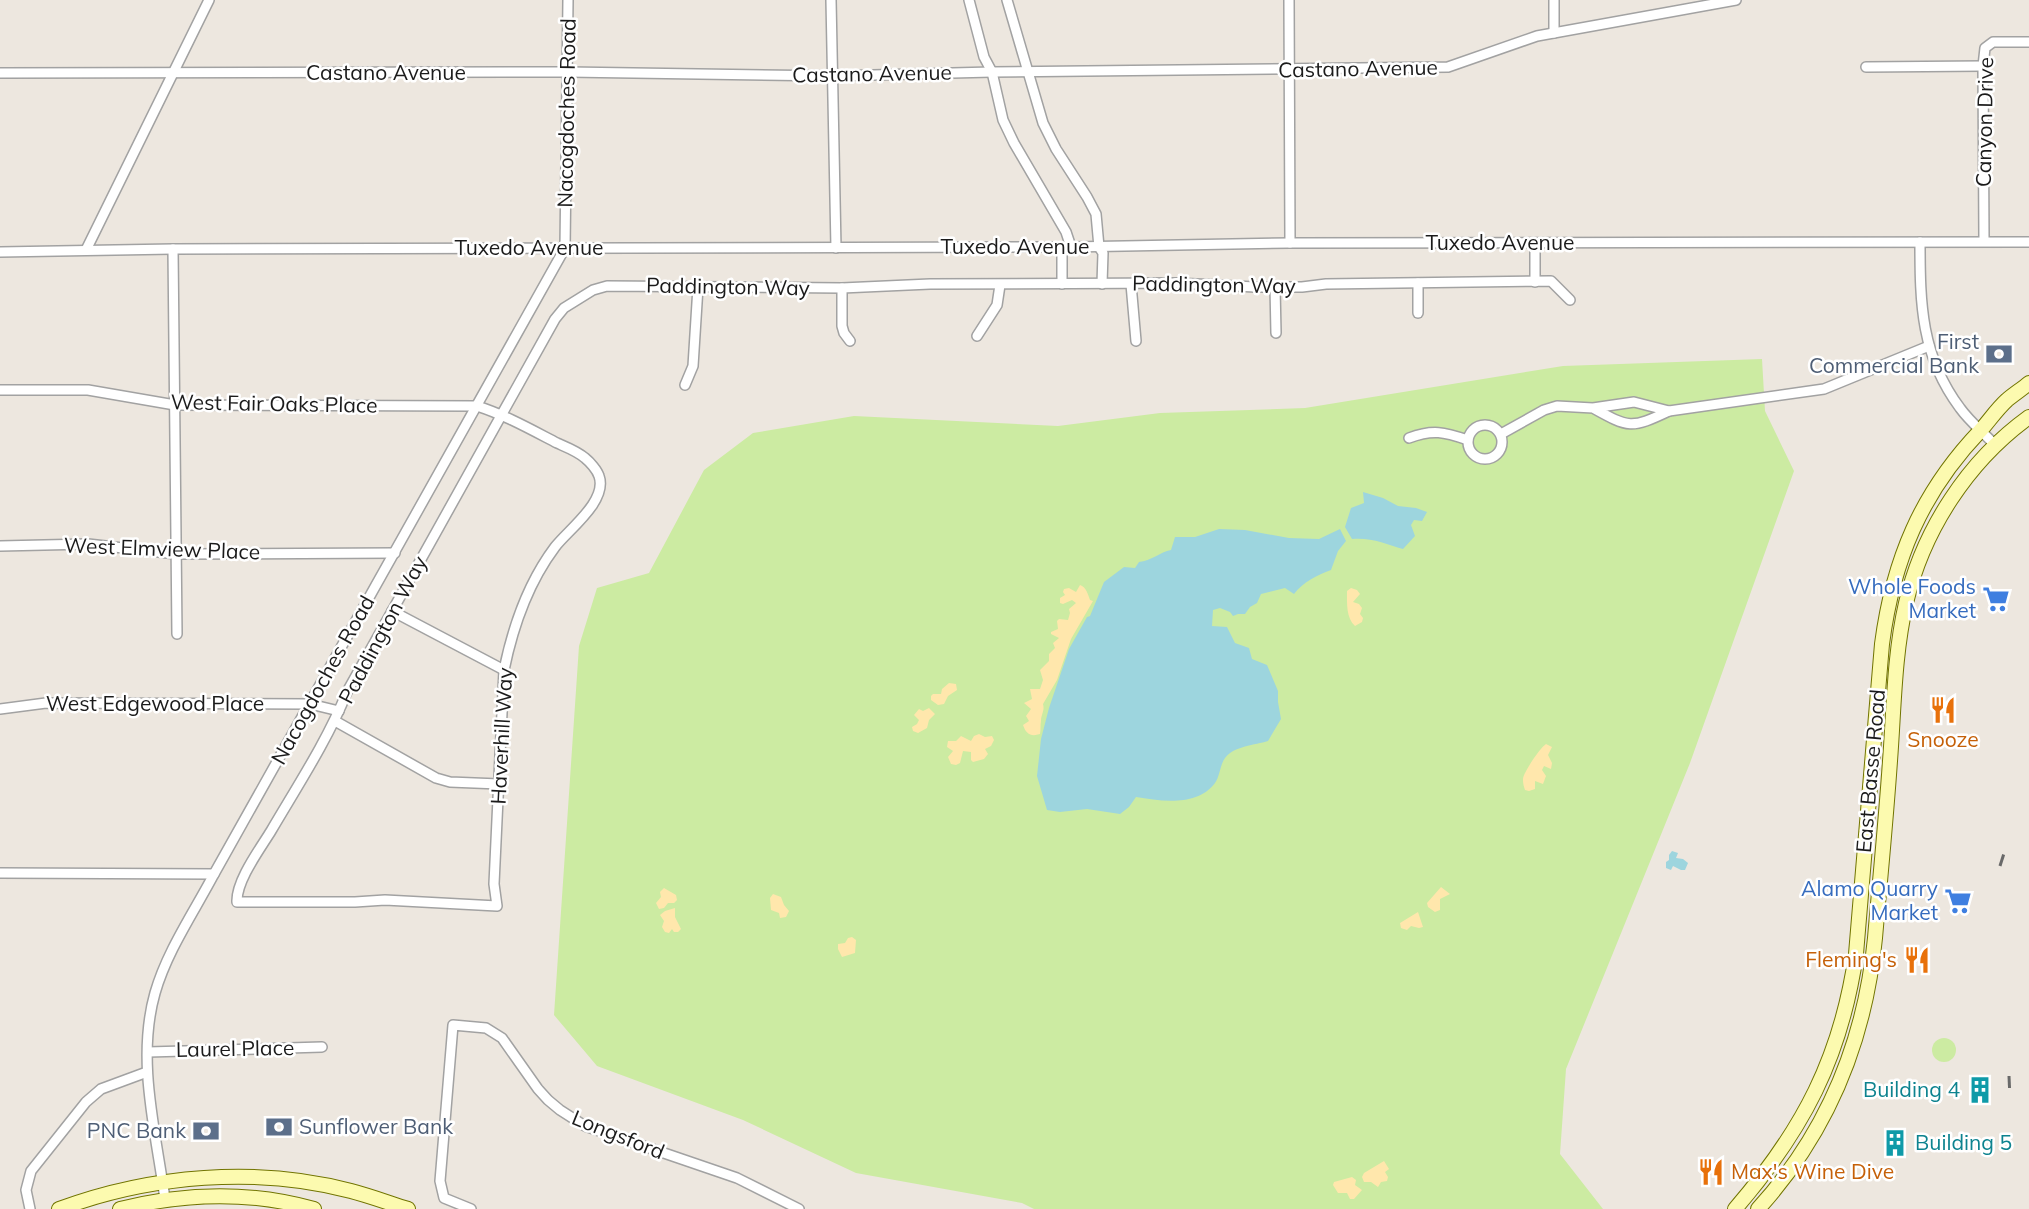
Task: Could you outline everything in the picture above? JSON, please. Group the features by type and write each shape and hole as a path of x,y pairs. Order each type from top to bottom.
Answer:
{"main road":[{"name":"East Basse Road","path":"1735,1209 1778,1156 1803,1115 1826,1068 1842,1026 1856,954 1880,662 1889,600 1901,556 1938,483 2006,400 2029,383"},
{"name":"East Basse Road","path":"1762,1206 1807,1147 1821,1123 1844,1071 1864,1010 1872,973 1897,664 1906,602 1927,543 1956,492 1995,445 2029,417"},
{"path":"1880,662 1897,664"},
{"path":"59,1209 84,1200 163,1182 209,1178 281,1179 351,1191 408,1209"},
{"path":"120,1209 165,1199 196,1196 268,1200 314,1209"}],"street":[{"path":"86,250 209,0"},
{"name":"Nacogdoches Road","path":"165,1199 147,1072 151,1011 161,975 214,873 565,248 568,0"},
{"path":"831,0 836,248"},
{"path":"969,0 984,57 992,72 1003,120 1066,232 1067,247 1062,285"},
{"path":"1007,0 1043,123 1056,149 1096,214 1099,247 1102,253 1102,284"},
{"path":"1289,0 1290,243"},
{"path":"1554,0 1554,33"},
{"name":"Castano Avenue","path":"0,74 568,72 833,76 1448,67 1537,36 1720,1 1736,0"},
{"name":"Canyon Drive","path":"1984,241 1983,66 1985,48 1993,42 2029,42"},
{"path":"1866,67 1983,66"},
{"path":"1920,242 1920,296 1922,318 1929,346 1950,394 1995,445"},
{"name":"Tuxedo Avenue","path":"0,252 173,249 1099,247 1290,243 2029,242"},
{"path":"1535,244 1535,282"},
{"path":"173,249 177,634"},
{"name":"Paddington Way","path":"237,902 238,892 252,864 335,721 347,692 555,319 570,303 593,290 607,286 842,288 930,284 1177,283 1275,287 1551,281 1570,300"},
{"path":"1131,284 1136,341"},
{"path":"1418,284 1419,314"},
{"path":"977,336 997,305 1000,285"},
{"path":"685,385 693,366 698,287"},
{"path":"1275,287 1276,333"},
{"path":"842,288 842,326 850,341"},
{"path":"1593,408 1622,424 1643,423 1669,411 1824,389 1929,346"},
{"name":"West Fair Oaks Place","path":"0,390 88,390 175,405 477,406"},
{"path":"1501,434 1544,410 1564,406 1593,408 1634,402 1669,411"},
{"name":"Haverhill Way","path":"237,902 385,900 497,906 494,884 504,670 516,624 531,587 556,546 597,500 601,484 599,474 584,457 502,414 477,406"},
{"path":"1481,425 1493,426 1501,434 1502,445 1492,458 1476,457 1471,453 1468,440 1471,431 1481,425"},
{"path":"1408,438 1426,431 1434,431 1468,440"},
{"name":"West Elmview Place","path":"0,546 88,544 176,554 395,553"},
{"path":"392,611 504,670"},
{"name":"West Edgewood Place","path":"0,709 46,703 310,704 339,711"},
{"path":"335,721 436,778 450,782 499,784"},
{"path":"0,873 214,873"},
{"name":"Longsford","path":"471,1209 444,1198 440,1180 453,1025 486,1028 502,1038 548,1100 585,1126 737,1178 799,1209"},
{"name":"Laurel Place","path":"148,1052 322,1047"},
{"path":"30,1209 26,1190 31,1171 86,1102 101,1089 147,1072"}],"green space":[{"path":"1762,359 1765,411 1794,471 1690,763 1566,1069 1560,1154 1603,1209 1034,1209 1022,1203 856,1173 743,1120 597,1066 554,1015 579,646 597,588 649,573 704,470 753,433 854,416 1058,426 1160,413 1305,408 1563,366"},
{"path":"1944,1038 1949,1039 1955,1045 1955,1055 1949,1061 1944,1062 1939,1061 1933,1055 1932,1050 1933,1045 1939,1039"}],"sand":[{"path":"1080,585 1093,601 1071,639 1057,680 1043,704 1040,734 1031,735 1027,733 1023,725 1029,721 1026,716 1031,709 1024,703 1032,699 1030,689 1040,689 1043,680 1040,670 1049,661 1049,654 1055,648 1053,643 1059,638 1051,632 1058,629 1059,619 1068,620 1069,609 1076,603 1072,600 1060,603 1060,598 1065,595 1064,589 1069,588 1076,592"},
{"path":"1351,588 1360,594 1353,602 1362,608 1360,614 1363,618 1362,622 1355,626 1348,610 1347,591"},
{"path":"949,683 956,684 957,690 948,696 944,704 938,705 931,700 933,694 941,694 942,689"},
{"path":"929,708 935,714 929,720 927,728 918,733 913,731 912,727 919,720 914,715 919,709 923,711"},
{"path":"979,734 985,737 992,736 994,740 991,746 985,749 988,754 984,759 973,762 971,752 963,751 960,763 951,764 948,757 953,751 947,747 948,741 956,741 961,736 971,741"},
{"path":"1546,744 1552,747 1548,755 1552,763 1551,769 1544,766 1542,770 1546,776 1543,784 1535,781 1535,789 1525,790 1523,777 1525,772"},
{"path":"1441,887 1450,894 1440,899 1440,910 1435,912 1428,907 1427,903"},
{"path":"664,888 676,895 677,900 659,909 656,903"},
{"path":"773,894 781,897 789,911 786,917 780,918 779,913 771,910 770,898"},
{"path":"675,908 675,917 681,929 678,932 672,929 669,933 665,932 662,927 664,921 660,915"},
{"path":"1418,912 1423,927 1411,926 1407,930 1401,928 1400,923"},
{"path":"852,937 856,940 855,953 842,957 838,944 845,943 848,938"},
{"path":"1384,1161 1389,1169 1385,1172 1388,1177 1387,1181 1381,1182 1378,1187 1371,1182 1364,1182 1362,1177 1364,1173"},
{"path":"1352,1177 1356,1180 1355,1185 1362,1190 1354,1199 1350,1199 1347,1193 1338,1193 1333,1185 1334,1182"}],"water":[{"path":"1363,492 1383,498 1398,506 1427,512 1422,521 1414,520 1411,525 1415,536 1403,549 1372,540 1352,539 1345,527 1351,508 1364,503"},
{"path":"1219,529 1245,530 1289,538 1319,539 1340,529 1346,541 1338,551 1331,570 1311,579 1294,594 1285,588 1261,594 1257,603 1245,614 1233,616 1230,612 1220,608 1213,610 1212,626 1227,627 1235,643 1249,648 1252,659 1267,665 1278,691 1281,719 1268,741 1239,748 1229,754 1223,761 1215,783 1199,796 1167,801 1136,797 1120,814 1087,809 1060,812 1047,810 1037,776 1041,739 1069,649 1087,617 1090,616 1104,582 1124,567 1135,568 1139,562 1171,550 1175,537 1195,537"},
{"path":"1672,851 1678,853 1676,858 1688,863 1685,870 1673,866 1671,870 1666,868 1666,862"}],"railway":[{"path":"2000,866 2006,847"},
{"path":"2009,1076 2010,1099"}],"place":[{"name":"First Commercial Bank","path":"1999,354"},
{"name":"Whole Foods Market","path":"1996,599"},
{"name":"Snooze","path":"1943,710"},
{"name":"Alamo Quarry Market","path":"1958,901"},
{"name":"Fleming's","path":"1917,960"},
{"name":"Building 4","path":"1980,1090"},
{"name":"Sunflower Bank","path":"279,1127"},
{"name":"PNC Bank","path":"206,1131"},
{"name":"Building 5","path":"1895,1143"},
{"name":"Max's Wine Dive","path":"1711,1172"}]}
